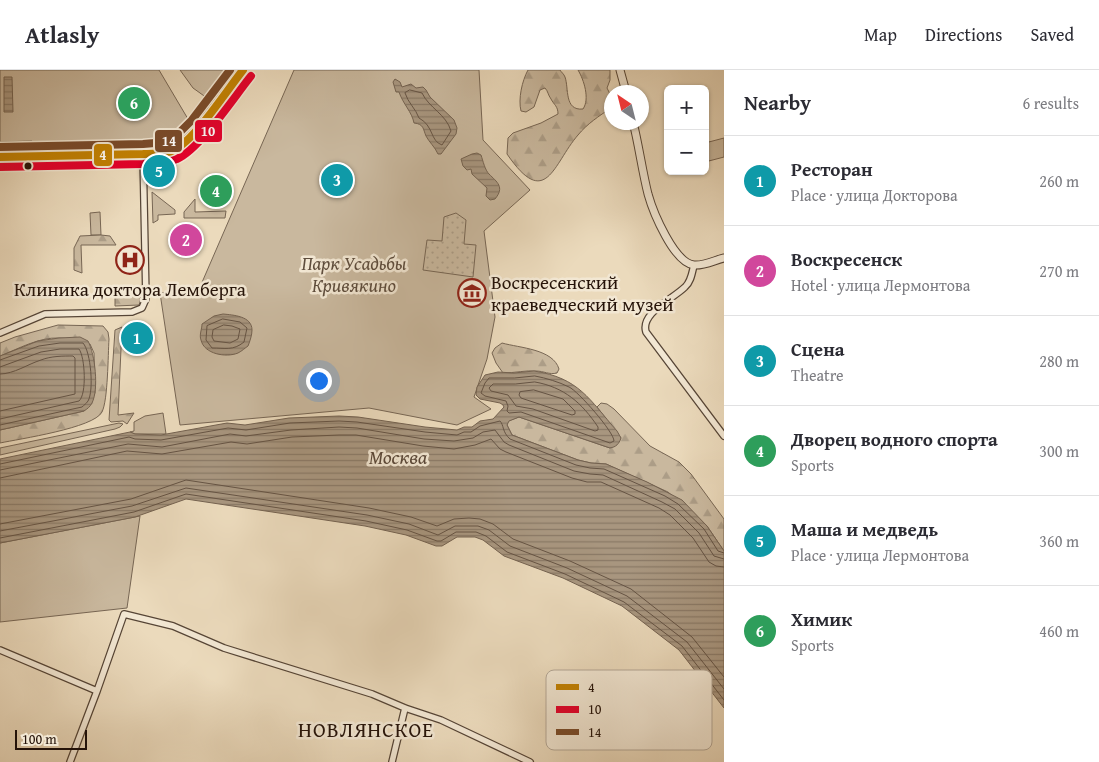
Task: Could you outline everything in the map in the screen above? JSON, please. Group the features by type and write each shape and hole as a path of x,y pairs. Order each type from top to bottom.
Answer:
{"main road":[{"path":"0,157 142,154 170,151 181,145 196,129 242,70"}],"street":[{"path":"620,70 624,85"},
{"path":"635,130 648,194 676,253 684,261 694,265 724,258"},
{"path":"0,333 45,314 132,312 143,307 146,299 142,154"},
{"path":"694,265 687,286 649,315 644,328 724,436"},
{"path":"70,762 124,614 173,626 224,648 372,694 441,720 530,762"},
{"path":"0,650 97,691"},
{"path":"392,762 405,708"}],"green space":[{"path":"0,70 159,70 188,119 167,143 108,141 0,142"},
{"path":"180,70 230,70 207,98 193,88"},
{"name":"Парк Усадьбы Кривякино","path":"294,70 479,70 483,140 530,190 484,231 495,317 487,359 474,397 491,409 457,425 369,408 180,425 160,293 200,287"},
{"path":"528,70 560,70 565,77 570,103 577,109 583,109 586,95 578,70 610,70 608,85 604,85 604,113 582,131 569,146 555,169 548,177 540,181 531,179 520,171 507,154 508,138 513,133 541,123 558,114 558,111 545,88 540,90 534,107 526,112 521,111 521,90"},
{"path":"724,138 724,157 709,161 709,142"},
{"path":"152,192 175,210 175,214 158,215 158,220 153,223"},
{"path":"195,199 195,212 226,211 225,218 184,218 184,212"},
{"path":"100,212 101,235 91,235 90,213"},
{"path":"456,213 466,220 464,244 476,245 473,277 423,270 427,240 442,241 444,217"},
{"path":"80,236 110,236 116,245 81,245 82,273 74,270 74,248"},
{"path":"141,289 139,305 115,306 115,290"},
{"path":"58,325 103,326 108,332 107,388 102,412 96,418 71,428 0,443 0,430 84,411 95,393 94,353 90,344 51,338 29,344 0,356 0,343"},
{"path":"122,327 118,415 134,413 127,424 123,421 111,422 109,420 115,330"},
{"path":"502,343 543,353 556,362 559,369 557,373 532,371 503,373 492,353"},
{"path":"601,403 607,404 614,409 650,446 679,462 691,474 724,519 724,551 707,526 668,492 606,464 578,460 512,435 507,425 508,421 519,417 610,448 621,438 597,407"},
{"path":"163,413 166,434 135,434 130,432 134,431 134,422 145,416"},
{"path":"119,423 123,424 115,429 0,455 0,448"},
{"path":"140,516 127,608 0,622 0,543"}],"water":[{"path":"4,77 12,77 13,112 4,112"},
{"path":"395,79 400,82 402,87 411,84 416,88 423,87 430,97 454,120 457,128 456,134 441,154 438,154 427,138 424,129 414,123 399,92 396,92 393,82"},
{"path":"477,153 481,155 486,170 499,185 498,195 495,199 490,200 486,196 487,188 472,174 471,169 467,170 463,166 461,159"},
{"path":"223,314 241,317 251,325 252,334 248,346 238,353 228,355 216,354 206,349 201,340 202,324 214,316"},
{"path":"80,337 88,341 94,363 96,381 94,397 89,407 84,411 0,430 0,356 38,341"},
{"name":"Москва","path":"534,371 549,374 573,385 599,409 621,438 617,445 610,448 519,417 509,421 507,425 512,435 578,460 606,464 682,500 707,526 724,551 724,708 712,693 712,670 695,670 679,650 622,606 563,578 504,556 483,540 475,537 457,537 442,546 436,546 406,535 365,526 186,499 135,517 0,543 0,459 130,432 135,434 161,435 227,423 245,425 289,418 358,417 457,430 464,427 472,427 480,421 493,419 504,407 500,403 480,399 476,395 477,387 485,375 498,372"}],"transit line":[{"name":"14","path":"0,147 167,142 175,137 192,120 230,70"},
{"name":"4","path":"0,157 159,154 170,152 182,145 201,126 243,70"},
{"name":"10","path":"0,167 143,164 173,161 196,145 251,76"}],"place":[{"name":"Химик","path":"134,103"},
{"name":"Маша и медведь","path":"159,171"},
{"name":"Сцена","path":"337,180"},
{"name":"Дворец водного спорта","path":"216,191"},
{"name":"Воскресенск","path":"186,240"},
{"name":"Клиника доктора Лемберга","path":"130,260"},
{"name":"Воскресенский краеведческий музей","path":"472,293"},
{"name":"Ресторан","path":"137,338"}],"district":[{"name":"НОВЛЯНСКОЕ","path":"366,729"}]}
